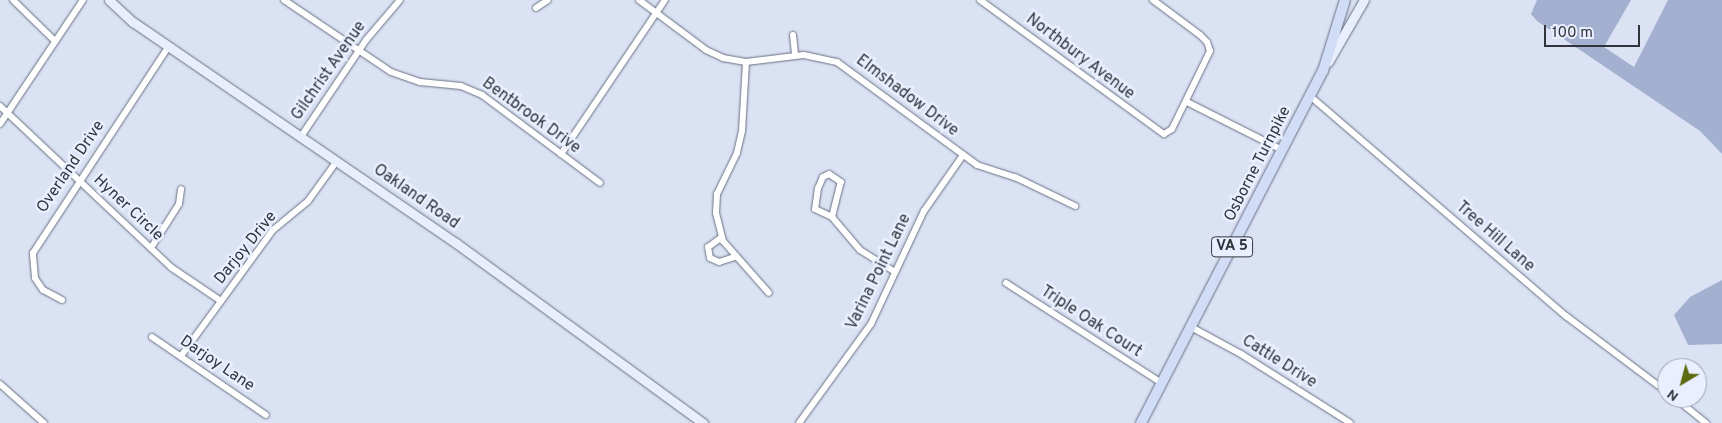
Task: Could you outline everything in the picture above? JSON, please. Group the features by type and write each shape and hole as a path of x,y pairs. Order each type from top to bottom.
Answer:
{"main road":[{"name":"VA 5","path":"1323,71 1344,2"},
{"name":"Osborne Turnpike","path":"1141,423 1323,71"}],"street":[{"path":"13,0 55,41"},
{"path":"0,124 83,0"},
{"name":"Oakland Road","path":"109,0 128,18 302,135 456,242 703,423"},
{"name":"Bentbrook Drive","path":"284,0 359,51 406,78 475,91 600,184"},
{"name":"Gilchrist Avenue","path":"302,135 359,51 400,0"},
{"path":"536,8 548,0"},
{"name":"Elmshadow Drive","path":"639,0 706,50 746,62 795,55 819,56 853,71 963,155 1076,206"},
{"path":"561,154 665,0"},
{"path":"1153,0 1200,35 1210,46 1208,61 1187,102 1282,150"},
{"name":"Osborne Turnpike","path":"1323,71 1364,0"},
{"name":"Northbury Avenue","path":"984,1 1164,134 1172,129 1187,102"},
{"path":"1344,2 1359,10"},
{"path":"793,35 795,55"},
{"name":"Overland Drive","path":"62,300 48,293 37,283 32,272 32,257 37,243 169,46"},
{"path":"746,62 742,131 737,153 717,194 716,213 722,236 734,256 769,293"},
{"name":"Tree Hill Lane","path":"1310,96 1566,316 1657,384"},
{"name":"Hyner Circle","path":"0,106 172,268 221,302"},
{"name":"Varina Point Lane","path":"799,423 871,324 894,271 924,211 963,155"},
{"name":"Darjoy Drive","path":"181,356 273,230 308,201 337,161"},
{"path":"832,217 841,182 829,174 821,181 814,206 820,213 832,217 860,250 894,271"},
{"path":"151,248 178,204 181,189"},
{"path":"722,236 708,247 710,258 719,262 734,256"},
{"name":"Triple Oak Court","path":"1006,283 1162,383"},
{"name":"Cattle Drive","path":"1191,327 1241,354 1350,423"},
{"name":"Darjoy Lane","path":"152,337 266,415"},
{"path":"0,384 44,423"},
{"path":"1688,408 1706,423"}],"shaded area":[{"path":"1537,0 1631,0 1604,47 1634,67 1668,0 1722,0 1722,154 1700,131 1537,21 1531,14"},
{"path":"1722,280 1722,344 1688,345 1674,315 1690,297"}]}
